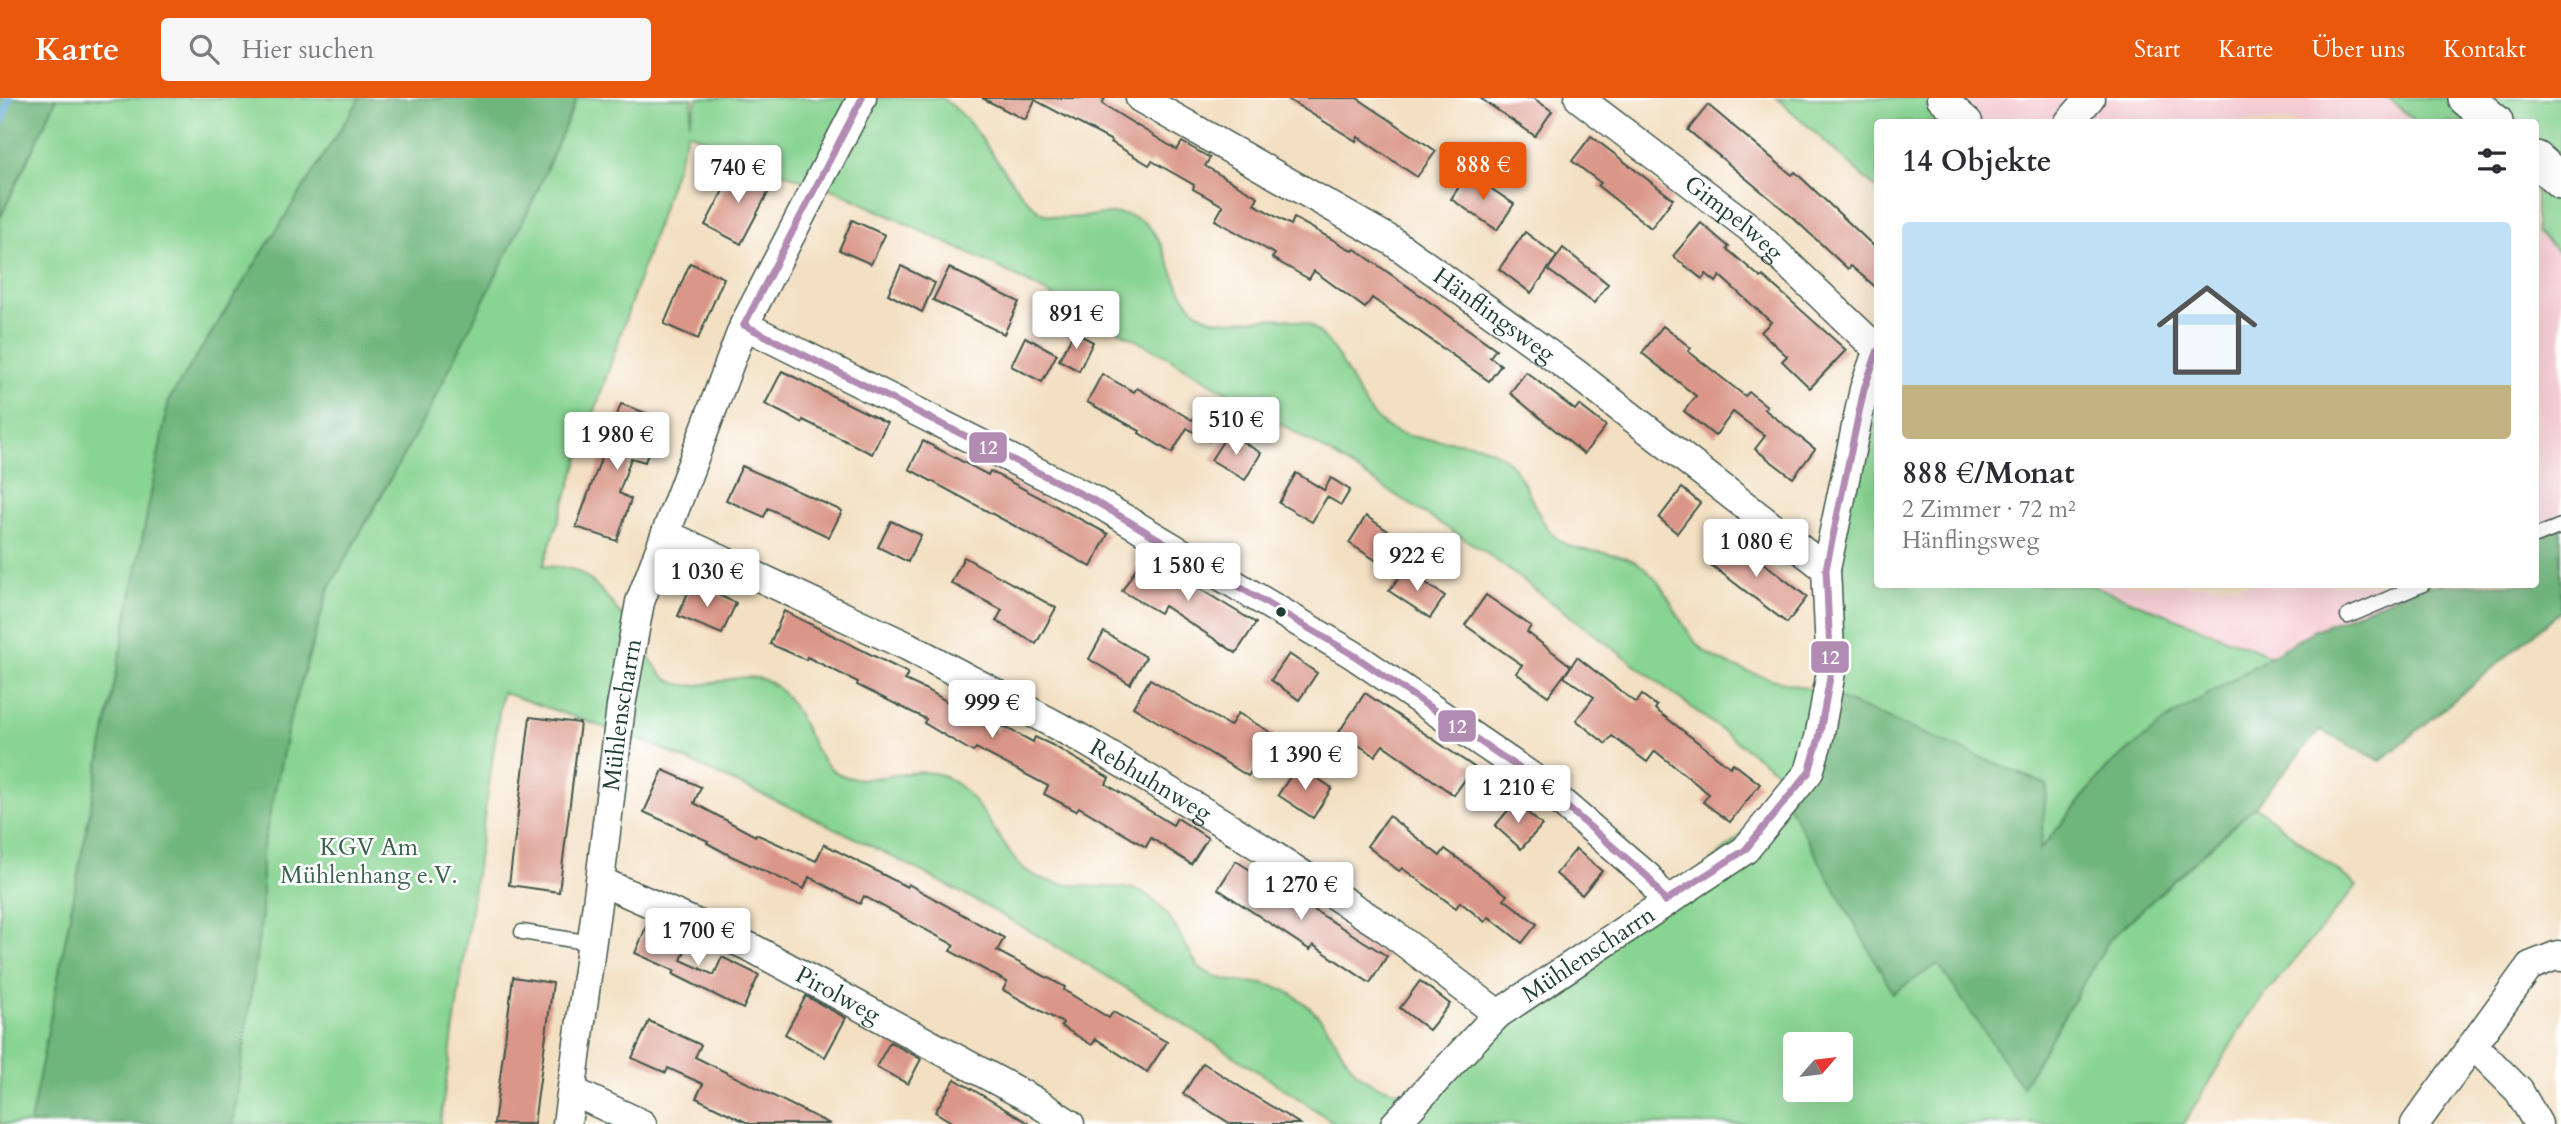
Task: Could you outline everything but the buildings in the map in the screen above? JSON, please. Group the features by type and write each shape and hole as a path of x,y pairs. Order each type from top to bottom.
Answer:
{"street":[{"name":"Mühlenscharrn","path":"568,1124 621,706 640,602 744,325 862,98"},
{"name":"Hänflingsweg","path":"1140,98 1392,241 1574,372 1825,569"},
{"name":"Gimpelweg","path":"1579,98 1750,228 1874,346"},
{"path":"1941,98 1965,119"},
{"path":"2072,119 2090,98"},
{"path":"2466,98 2490,119"},
{"path":"2539,162 2561,181"},
{"path":"744,325 1093,500 1352,654 1531,777 1648,877 1665,901"},
{"name":"Mühlenscharrn","path":"1395,1124 1498,1014 1745,850 1809,772 1819,738 1831,672 1825,569 1864,389 1874,358"},
{"name":"Rebhuhnweg","path":"666,534 907,646 1080,738 1226,825 1388,930 1498,1014"},
{"name":"Pirolweg","path":"600,881 752,948 1033,1100 1070,1124"},
{"path":"2416,1124 2529,967 2557,955 2561,957"},
{"path":"2473,1045 2519,1091 2538,1124"},
{"path":"572,1091 642,1124"}],"lane":[{"path":"2539,535 2561,526"},
{"path":"2348,616 2414,588"},
{"path":"522,932 592,943"}],"shaded area":[{"path":"1941,98 2388,98 2412,119 1965,119"},
{"path":"2539,234 2561,255 2561,526 2539,535"},
{"path":"2100,588 2416,588 2313,631 2271,656"}],"green space":[{"path":"0,98 57,98 0,218"},
{"path":"57,98 360,100 169,400 30,1124 0,1124 0,218"},
{"path":"360,98 577,98 532,203 430,408 329,588 290,719 262,851 262,913 233,1124 30,1124 169,400"},
{"name":"KGV Am Mühlenhang e.V.","path":"577,98 693,98 689,124 697,98 942,98 968,121 1027,200 1045,214 1071,218 1123,214 1146,224 1161,245 1185,298 1204,316 1226,321 1282,319 1307,324 1329,343 1362,399 1379,421 1408,436 1471,444 1500,455 1518,473 1542,520 1559,540 1576,548 1627,558 1647,570 1656,579 1698,645 1722,662 1758,675 1827,693 1826,569 1874,366 1874,588 2100,588 2271,656 2169,718 2107,768 2039,851 2022,1087 2109,940 2255,806 2357,886 2251,1011 2184,1124 1336,1124 1121,985 898,859 667,751 502,692 440,1124 233,1124 262,913 262,851 290,719 329,588 382,495 532,203","holes":["688,132 796,178 837,191 1004,270 1164,355 1328,452 1485,552 1797,787 1665,901 1498,1014 1422,1096 1382,1087 1361,1076 1319,1017 1288,992 1265,984 1219,978 1197,965 1168,917 1144,893 1125,888 1053,882 1031,874 1012,856 975,802 952,780 926,772 850,778 828,766 819,755 790,702 769,682 744,677 691,686 666,678 613,605 594,584 574,570 543,566"]},
{"path":"1777,98 1941,98 1965,119 1874,119 1874,186"},
{"path":"2388,98 2561,98 2561,255 2539,234 2539,119 2412,119"},
{"path":"2561,526 2561,611 2381,761 2320,730 2255,806 2109,940 2022,1087 1938,964 1893,993 1786,801 1827,693 2047,785 2040,850 2107,768 2169,718 2313,631 2416,588 2539,588 2539,535"}],"waterway":[{"path":"0,126 10,98"}],"transit line":[{"name":"12","path":"744,325 862,98"},
{"name":"12","path":"744,325 1093,500 1352,654 1532,777 1648,877 1665,901"},
{"name":"12","path":"1665,901 1745,850 1809,772 1819,738 1831,672 1826,569 1864,389 1874,361"}]}
